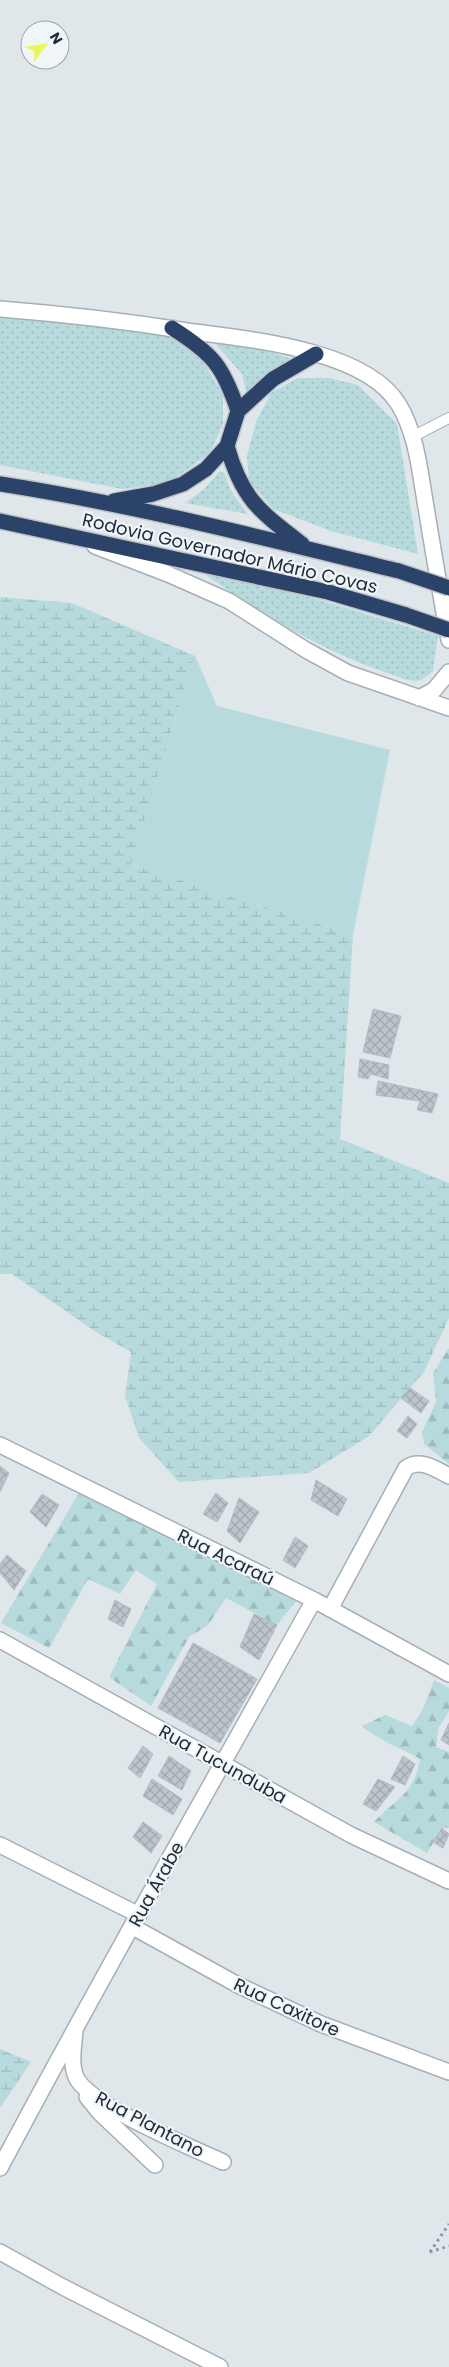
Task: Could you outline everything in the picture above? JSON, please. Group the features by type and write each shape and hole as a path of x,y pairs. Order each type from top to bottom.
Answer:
{"highway":[{"path":"172,328 198,345 214,360 228,381 238,412"},
{"path":"105,502 153,494 183,484 206,469 227,446 238,412 273,379 316,354"},
{"path":"227,446 234,470 247,496 267,517 307,548"},
{"name":"Rodovia Governador Mário Covas","path":"0,484 105,502 307,548 399,571 449,588"},
{"name":"Rodovia Governador Mário Covas","path":"0,521 319,590 406,615 449,630"}],"street":[{"path":"0,309 108,319 263,342 316,354 374,379 399,404 412,437 449,640"},
{"path":"64,534 229,600 306,650 348,673 449,708"},
{"path":"419,698 434,690 449,672"},
{"name":"Rua Acaraú","path":"0,1445 330,1608 449,1674"},
{"path":"330,1608 401,1475 411,1464 427,1465 449,1476"},
{"name":"Rua Árabe","path":"0,2168 75,2025 224,1764 314,1600"},
{"name":"Rua Tucunduba","path":"0,1640 351,1835 449,1881"},
{"name":"Rua Caxitore","path":"0,1845 136,1920 238,1985 304,2016 449,2072"},
{"name":"Rua Plantano","path":"75,2025 73,2068 82,2086 104,2103 141,2123 223,2162"},
{"path":"82,2086 89,2101 100,2113 155,2165"},
{"path":"0,2252 63,2287 220,2367"}],"lane":[{"path":"412,437 449,418"}],"path":[{"path":"449,2224 430,2252 449,2246"}],"green space":[{"path":"0,307 177,336 200,356 223,395 223,424 210,453 168,483 122,489 0,465"},
{"path":"207,334 290,358 247,395 242,374"},
{"path":"298,378 329,378 358,385 397,424 418,554 331,531 273,509 249,481 247,456 256,422 271,393"},
{"path":"220,471 225,474 231,491 248,514 185,503 203,490"},
{"path":"202,572 313,598 438,636 433,671 421,680 412,681 362,664 314,642 268,616"},
{"path":"0,597 72,603 195,656 131,864 353,935 340,1139 449,1183 449,1318 424,1372 369,1436 309,1473 179,1482 139,1438 125,1396 131,1352 96,1332 12,1274 0,1274"},
{"path":"195,656 217,706 390,750 353,935 131,864"},
{"path":"449,1348 449,1464 424,1444 422,1432 436,1402 433,1373"},
{"path":"79,1493 298,1599 277,1625 226,1598 208,1625 189,1637 151,1706 109,1677 157,1584 136,1570 120,1594 88,1579 49,1648 1,1623"},
{"path":"434,1680 449,1688 449,1711 438,1729 436,1747 449,1752 449,1828 442,1828 427,1853 374,1822 409,1788 414,1780 420,1759 383,1740 362,1726 385,1715 412,1726 423,1709"},
{"path":"0,2049 31,2062 0,2108"}],"building":[{"path":"373,1009 401,1016 390,1058 363,1052"},
{"path":"360,1059 389,1065 388,1079 371,1074 368,1079 358,1077"},
{"path":"378,1081 438,1094 432,1113 417,1110 420,1101 376,1095"},
{"path":"410,1388 429,1401 421,1413 401,1398"},
{"path":"408,1416 417,1424 407,1438 397,1431"},
{"path":"0,1466 9,1473 0,1492"},
{"path":"316,1480 347,1499 338,1516 311,1500"},
{"path":"216,1493 228,1503 217,1522 203,1514"},
{"path":"42,1494 59,1505 46,1527 30,1512"},
{"path":"239,1498 259,1512 240,1543 227,1531"},
{"path":"295,1537 308,1546 295,1568 283,1560"},
{"path":"7,1555 26,1571 14,1590 0,1573 0,1564"},
{"path":"115,1600 131,1609 123,1627 108,1619"},
{"path":"254,1614 277,1625 259,1660 240,1647"},
{"path":"193,1643 215,1655 178,1719 158,1708"},
{"path":"215,1655 257,1679 220,1743 178,1719"},
{"path":"449,1723 449,1745 441,1740"},
{"path":"143,1746 153,1754 140,1778 128,1768"},
{"path":"169,1756 191,1771 182,1790 158,1776"},
{"path":"403,1756 415,1764 405,1785 391,1779"},
{"path":"152,1779 182,1799 173,1815 143,1796"},
{"path":"378,1779 395,1787 376,1811 363,1804"},
{"path":"143,1822 162,1836 151,1853 133,1837"},
{"path":"442,1828 449,1834 443,1848 433,1842"}]}
